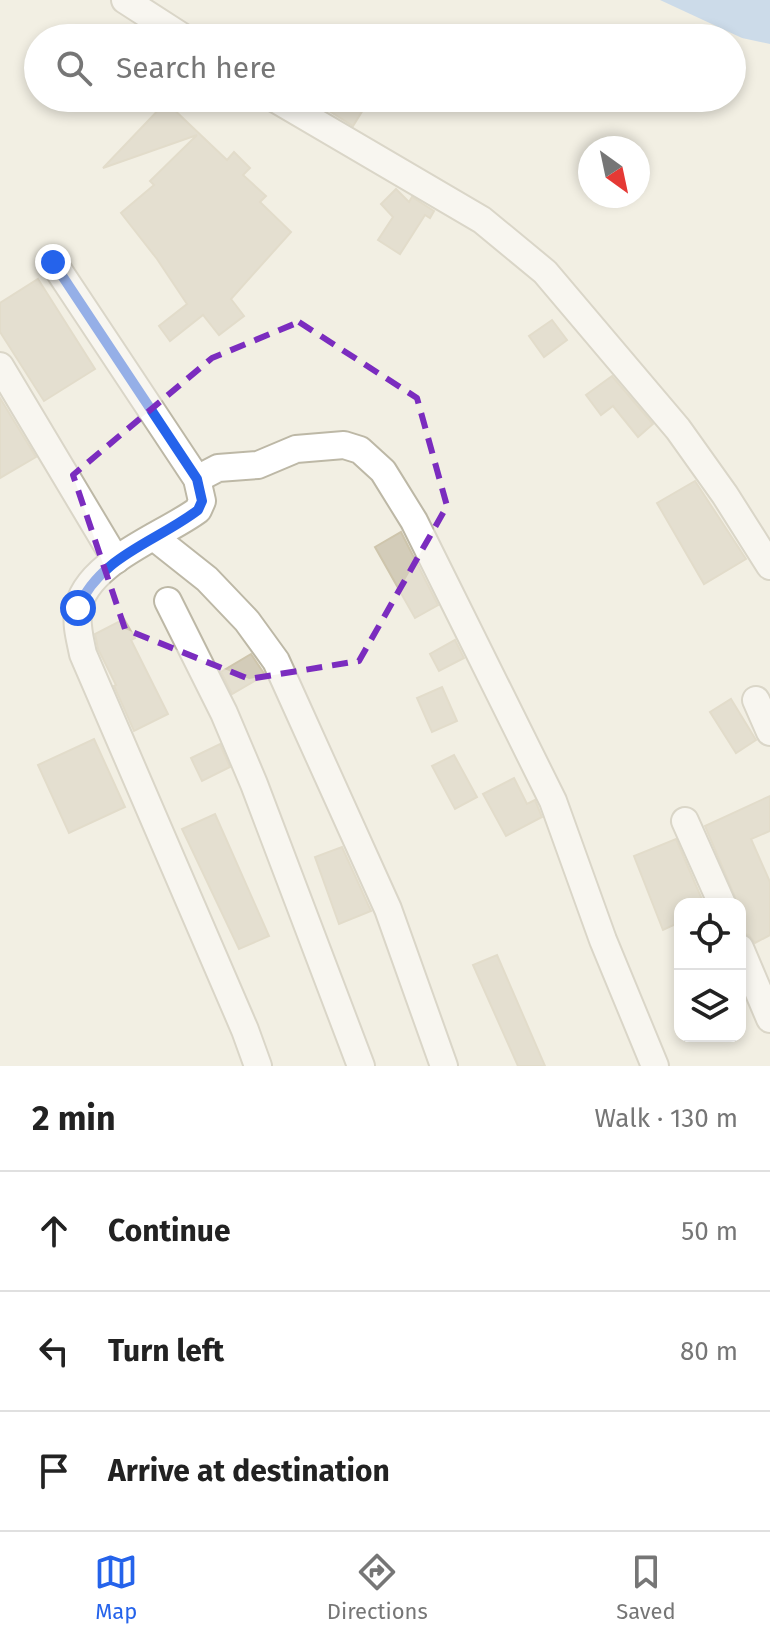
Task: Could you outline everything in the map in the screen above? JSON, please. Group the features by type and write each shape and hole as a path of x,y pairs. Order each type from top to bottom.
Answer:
{"street":[{"path":"125,0 162,24"},
{"path":"298,112 482,220 545,272 678,429 770,566"},
{"path":"53,262 197,479 202,501 198,510 116,560 86,590 78,608 78,631 83,654 258,1066"},
{"path":"0,366 116,560"},
{"path":"197,479 218,468 264,464 296,449 344,445 360,450 383,471 426,545 553,801 603,940 655,1066"},
{"path":"154,537 207,579 247,621 276,661 388,909 444,1066"},
{"path":"168,601 224,713 254,784 361,1066"},
{"path":"756,700 770,732"},
{"path":"685,821 719,898"},
{"path":"746,962 770,1019"}],"highlighted area":[{"path":"299,322 417,398 447,506 359,661 249,679 125,629 73,475 212,358"}],"water":[{"path":"660,0 770,0 770,44 746,39 746,24 712,24"}],"building":[{"path":"156,112 177,112 227,160 234,152 250,168 243,175 266,196 260,202 291,232 231,299 244,316 219,335 203,315 170,341 159,326 187,304 121,213 154,185 150,181 197,135 103,168"},
{"path":"331,112 362,112 353,126"},
{"path":"396,189 409,202 412,197 434,211 430,218 425,215 400,254 378,240 393,217 381,204"},
{"path":"38,279 95,369 44,401 0,332 0,303"},
{"path":"552,320 567,340 544,357 529,336"},
{"path":"612,376 653,424 638,437 613,406 601,415 586,395"},
{"path":"0,398 36,457 0,478"},
{"path":"695,481 746,559 704,584 657,503"},
{"path":"401,532 438,605 415,618 375,547"},
{"path":"124,619 135,638 131,640 168,714 134,731 98,649 95,634"},
{"path":"455,640 464,658 439,671 430,654"},
{"path":"251,654 265,675 232,694 221,672"},
{"path":"442,687 457,721 432,732 417,698"},
{"path":"731,699 756,740 736,753 710,712"},
{"path":"94,739 125,807 69,833 38,765"},
{"path":"220,744 230,767 202,781 191,758"},
{"path":"454,755 477,797 455,809 432,766"},
{"path":"514,778 527,804 535,800 542,817 506,836 483,794"},
{"path":"770,796 770,831 751,839 770,882 770,935 755,943 746,934 746,898 735,898 705,826"},
{"path":"215,814 269,936 239,949 182,829"},
{"path":"676,839 701,898 674,898 674,925 663,930 634,856"},
{"path":"342,847 371,911 339,924 315,857"},
{"path":"497,955 545,1066 518,1066 473,965"}],"route":[{"path":"53,262 180,451 202,489 198,510 101,572 86,590 78,608"}]}
